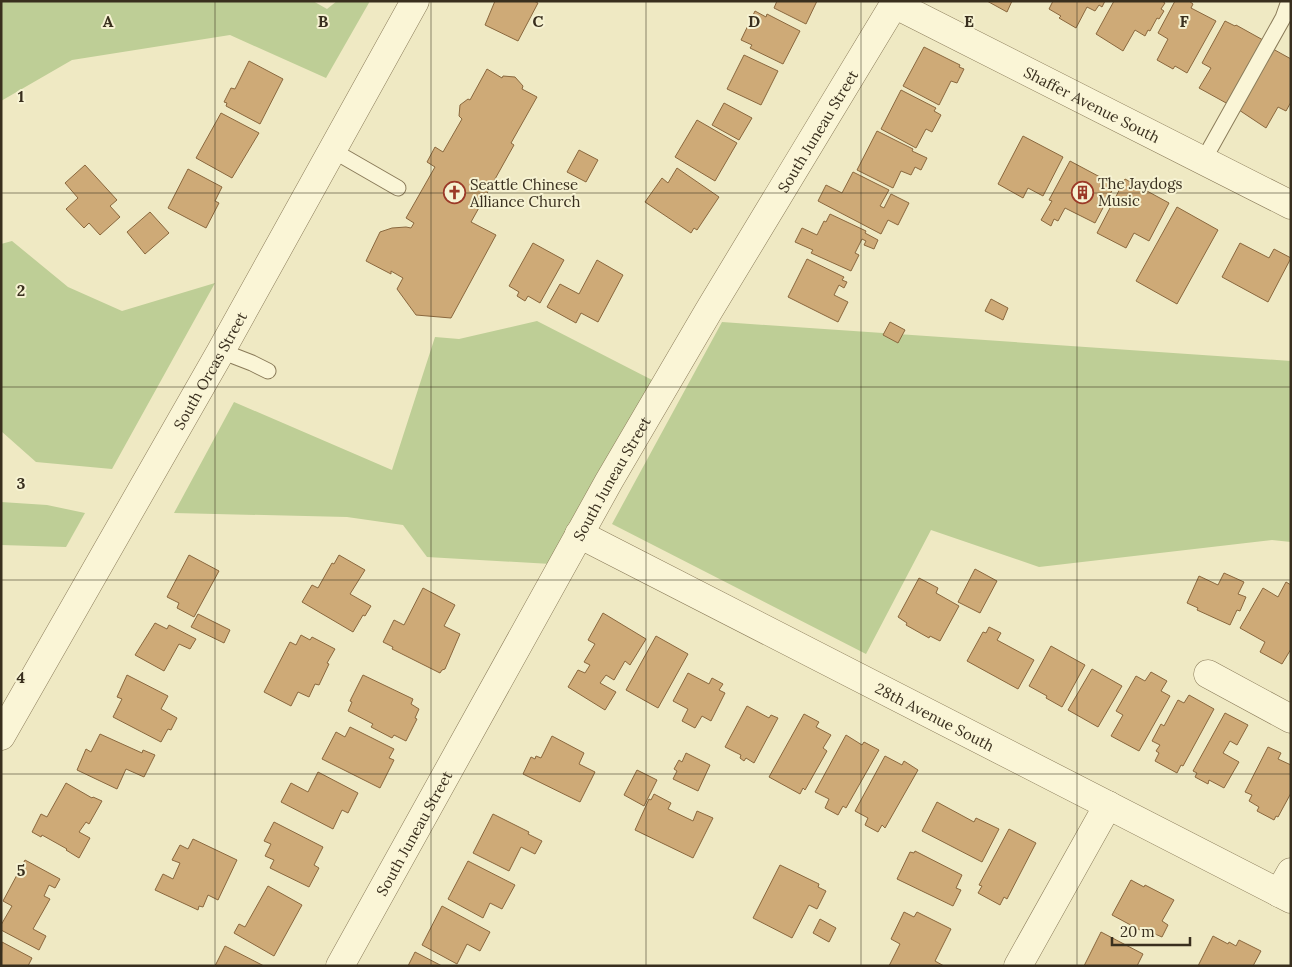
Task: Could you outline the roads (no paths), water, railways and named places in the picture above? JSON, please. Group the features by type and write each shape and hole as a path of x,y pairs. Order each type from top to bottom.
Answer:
{"street":[{"name":"South Orcas Street","path":"4,722 221,351 415,1"},
{"name":"Shaffer Avenue South","path":"895,3 1291,205"},
{"name":"South Juneau Street","path":"340,966 580,534 704,321 895,3"},
{"name":"28th Avenue South","path":"580,534 1108,805 1287,888"},
{"path":"1208,674 1291,719"},
{"path":"1018,966 1108,805"}],"lane":[{"path":"1203,161 1282,18 1288,1"},
{"path":"332,150 398,188"},
{"path":"221,351 252,362 268,371"}],"place":[{"name":"The Jaydogs Music","path":"1082,192"},
{"name":"Seattle Chinese Alliance Church","path":"454,193"}]}
